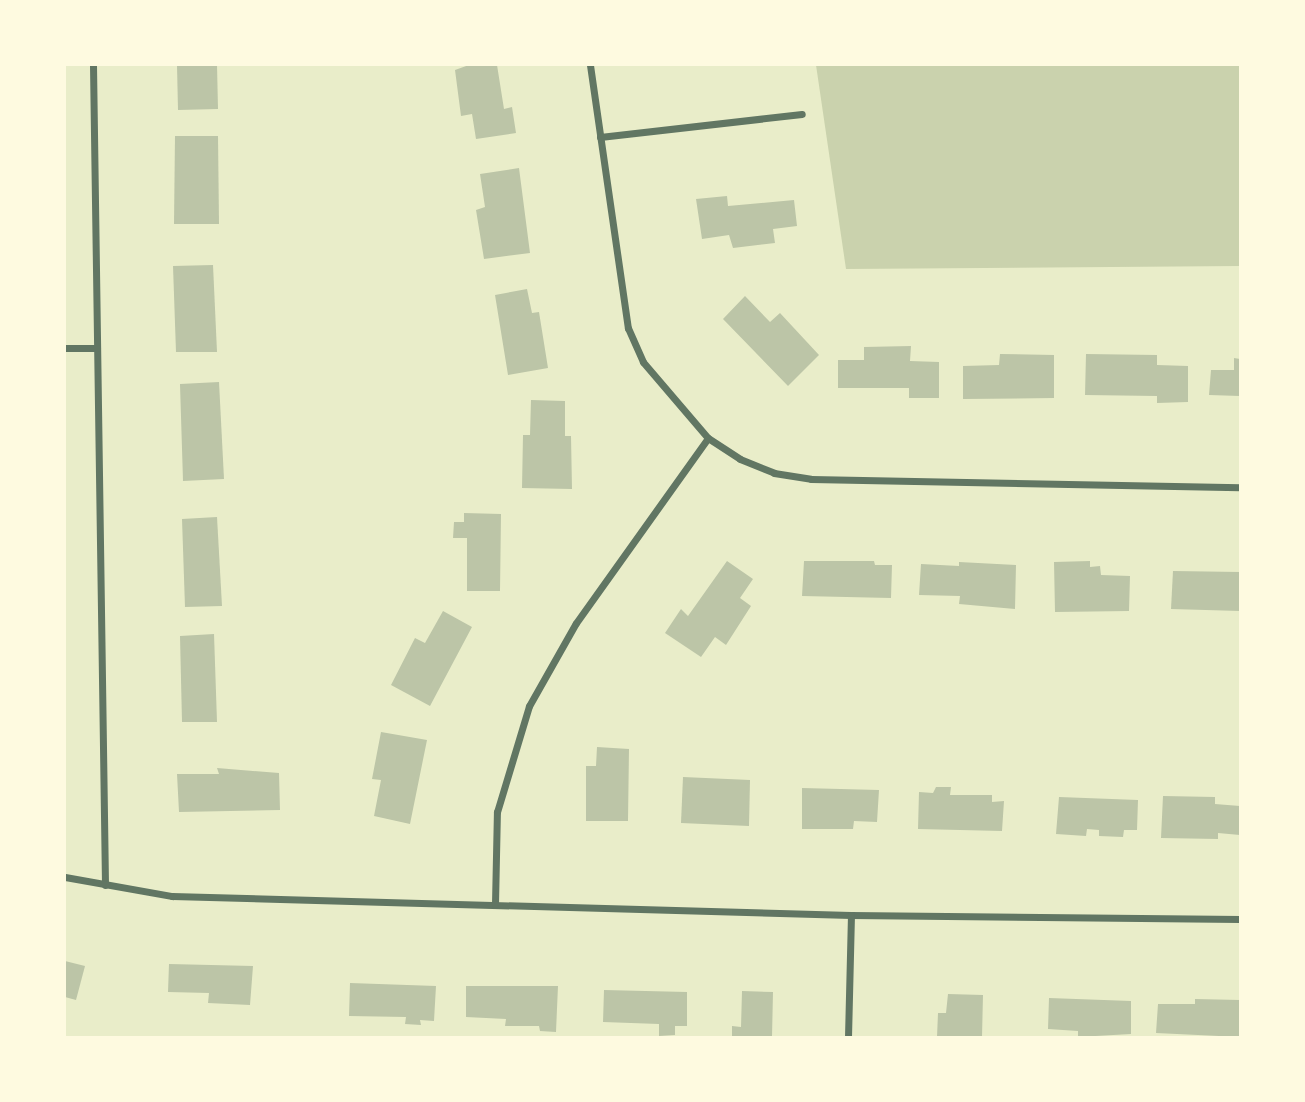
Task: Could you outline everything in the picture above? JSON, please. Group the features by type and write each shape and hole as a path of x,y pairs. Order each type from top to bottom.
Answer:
{"street":[{"path":"93,65 105,885"},
{"path":"590,65 628,328 643,362 708,438 752,464 811,479 1240,486"},
{"path":"600,137 803,114"},
{"path":"65,348 97,348"},
{"path":"495,904 497,812 528,706 576,623 708,438"},
{"path":"65,877 172,895 851,915 1240,919"},
{"path":"848,1037 851,915"}],"green space":[{"path":"816,65 1240,65 1240,266 846,269"}],"building":[{"path":"177,65 217,65 218,109 178,110"},
{"path":"469,65 497,65 504,109 512,107 516,133 476,139 472,114 461,116 455,70"},
{"path":"175,136 218,136 219,224 174,224"},
{"path":"519,168 530,253 484,259 476,210 485,207 480,174"},
{"path":"727,196 728,206 794,200 797,226 773,229 775,243 733,248 729,235 702,239 696,199"},
{"path":"213,265 217,352 176,352 173,266"},
{"path":"527,289 532,313 539,312 548,368 508,375 495,295"},
{"path":"745,296 770,322 780,313 819,355 788,386 723,319"},
{"path":"911,346 910,361 939,362 939,398 909,398 909,388 838,388 838,360 864,360 864,347"},
{"path":"1000,354 1054,355 1054,398 963,399 963,366 999,365"},
{"path":"1086,354 1157,355 1157,365 1188,366 1188,402 1157,403 1157,396 1085,395"},
{"path":"1234,358 1240,359 1240,396 1209,395 1211,370 1234,370"},
{"path":"219,382 224,479 183,481 180,384"},
{"path":"531,400 565,401 565,436 571,436 572,489 522,488 523,435 530,435"},
{"path":"464,513 501,514 500,591 467,591 467,538 453,538 454,522 464,522"},
{"path":"217,517 222,606 185,607 182,519"},
{"path":"727,561 753,579 740,598 751,606 726,645 715,637 701,657 665,633 681,609 688,616"},
{"path":"804,561 874,561 875,565 892,565 891,598 802,596"},
{"path":"1090,561 1090,567 1100,566 1101,575 1130,576 1129,611 1055,612 1054,562"},
{"path":"959,562 1016,565 1015,609 959,604 960,596 919,595 921,564 959,566"},
{"path":"1173,571 1240,572 1240,611 1171,609"},
{"path":"443,611 472,627 430,706 391,685 415,638 425,643"},
{"path":"214,634 217,722 182,722 180,636"},
{"path":"381,732 427,740 410,824 374,816 381,780 372,779"},
{"path":"597,747 629,749 628,821 586,821 586,766 596,766"},
{"path":"217,768 279,773 280,810 179,812 177,774 219,774"},
{"path":"683,777 750,780 749,826 681,823"},
{"path":"936,787 951,787 950,795 992,795 992,802 1004,801 1002,831 918,829 919,792 933,793"},
{"path":"802,788 879,790 877,822 854,821 853,829 802,829"},
{"path":"1163,796 1215,797 1215,804 1240,806 1240,835 1218,833 1218,839 1161,838"},
{"path":"1059,797 1138,800 1137,830 1124,830 1123,837 1099,836 1099,830 1087,829 1086,836 1056,834"},
{"path":"65,961 85,966 76,1000 65,997"},
{"path":"169,964 253,966 250,1005 208,1003 209,993 168,992"},
{"path":"350,983 436,986 434,1021 420,1020 421,1025 405,1024 406,1017 349,1016"},
{"path":"466,986 558,986 556,1032 540,1031 539,1026 505,1026 506,1019 466,1017"},
{"path":"604,990 687,992 687,1026 675,1026 675,1035 659,1036 659,1024 603,1022"},
{"path":"742,991 773,992 772,1037 732,1037 732,1026 741,1027"},
{"path":"948,994 983,995 982,1037 937,1037 938,1013 946,1013"},
{"path":"1049,998 1131,1001 1131,1034 1078,1037 1078,1031 1048,1029"},
{"path":"1195,999 1240,1000 1240,1037 1156,1033 1158,1004 1195,1004"}]}
